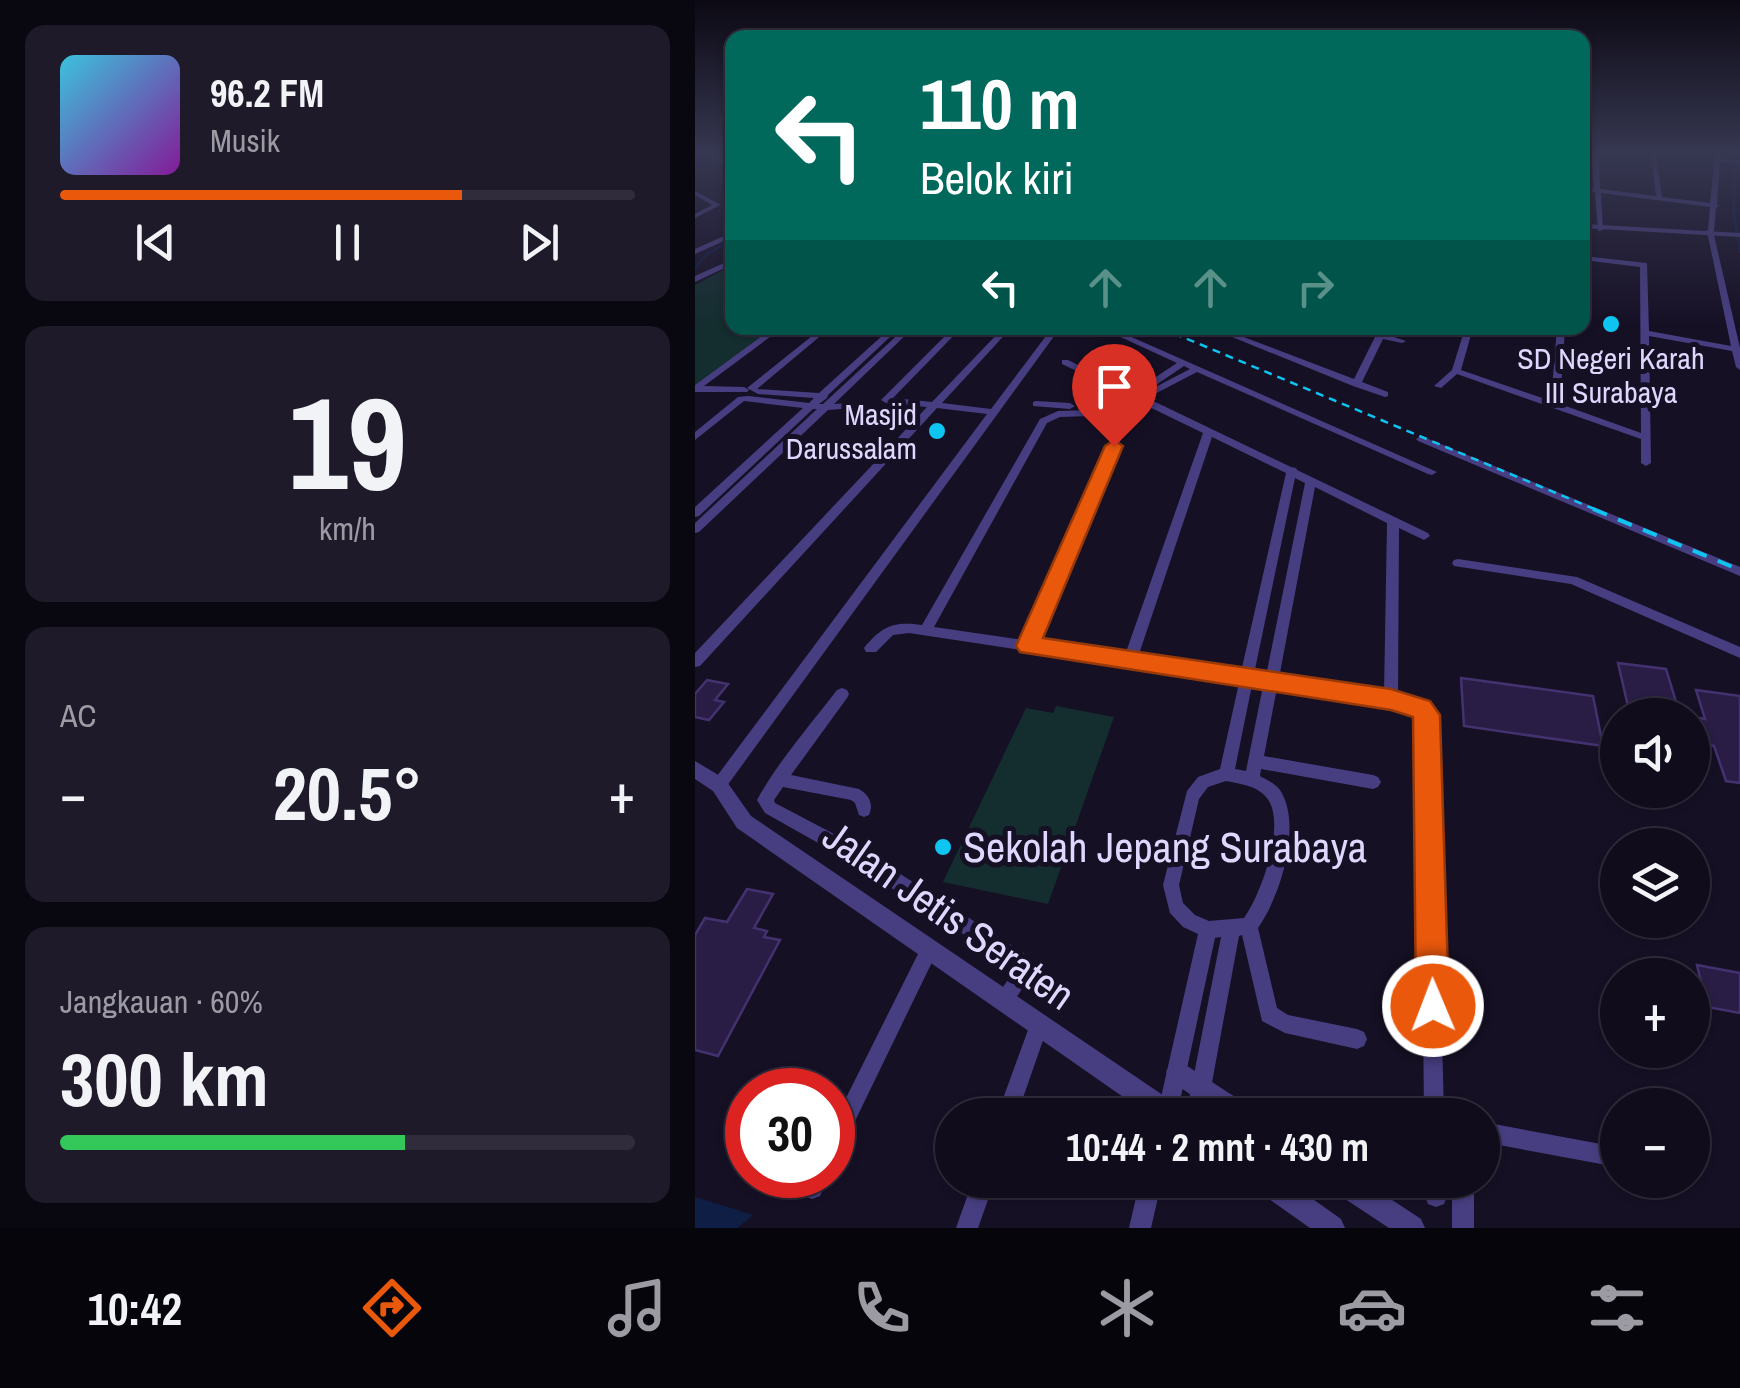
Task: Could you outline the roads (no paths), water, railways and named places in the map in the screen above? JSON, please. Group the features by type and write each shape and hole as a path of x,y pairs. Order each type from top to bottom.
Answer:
{"street":[{"path":"1598,211 1600,229"},
{"path":"1715,211 1714,234 1740,367"},
{"path":"1590,228 1740,235"},
{"path":"1600,229 1714,234"},
{"path":"695,252 725,238"},
{"path":"1590,258 1643,260 1645,464"},
{"path":"695,280 725,265"},
{"path":"1645,333 1736,348"},
{"path":"695,391 770,335"},
{"path":"695,437 818,335"},
{"path":"695,529 894,335"},
{"path":"950,335 886,400 994,412"},
{"path":"695,662 1000,335"},
{"path":"719,785 1051,335"},
{"path":"1121,335 1432,472"},
{"path":"1232,335 1385,394"},
{"path":"1356,384 1381,335"},
{"path":"1391,335 1402,341"},
{"path":"1438,386 1456,371 1467,335"},
{"path":"1555,406 1560,335"},
{"path":"1065,362 1136,401 1209,430 1424,536"},
{"path":"1028,646 1136,401 1183,362"},
{"path":"926,630 1043,421 1058,414 1136,401 1197,368"},
{"path":"1456,371 1646,438"},
{"path":"695,391 863,405"},
{"path":"1036,404 1060,407 1136,401"},
{"path":"695,513 826,402"},
{"path":"1130,661 1209,430"},
{"path":"1421,438 1740,570"},
{"path":"1506,466 1740,570"},
{"path":"1226,774 1292,470"},
{"path":"1252,779 1311,480"},
{"path":"1391,700 1393,521"},
{"path":"1459,564 1573,580 1740,653"},
{"path":"871,648 898,628 926,630 1391,700 1413,704 1427,715 1435,1098"},
{"path":"842,694 765,800 771,808 849,851 1018,959 1021,977 1003,1000"},
{"path":"1255,761 1373,782"},
{"name":"Jalan Jetis Seraten","path":"695,769 719,785 744,822 1143,1098"},
{"path":"1199,1098 1240,929 1268,900 1282,824 1281,806 1272,792 1252,779 1226,774 1203,782 1192,796 1171,885 1175,907 1189,921 1207,930 1240,929"},
{"path":"779,778 854,794 862,799 863,810"},
{"path":"1240,929 1269,1014 1285,1024 1357,1039"},
{"path":"1172,1098 1207,930"},
{"path":"855,1100 929,950"},
{"path":"1013,1098 1039,1026"},
{"path":"1178,1072 1215,1098"},
{"path":"1500,1135 1600,1153"},
{"path":"967,1228 978,1198"},
{"path":"1139,1228 1146,1198"},
{"path":"1290,1198 1332,1228"},
{"path":"1367,1198 1413,1228"},
{"path":"1463,1198 1463,1228"}],"water":[{"path":"695,1197 753,1215 737,1228 695,1228"}],"waterway":[{"path":"1734,211 1740,252"},
{"path":"695,268 707,254 725,244"}],"railway":[{"path":"1178,335 1599,511"},
{"path":"1593,509 1740,570"}],"place":[{"name":"SD Negeri Karah III Surabaya","path":"1611,324"},
{"name":"Masjid Darussalam","path":"937,431"},
{"name":"Sekolah Jepang Surabaya","path":"943,847"}]}
